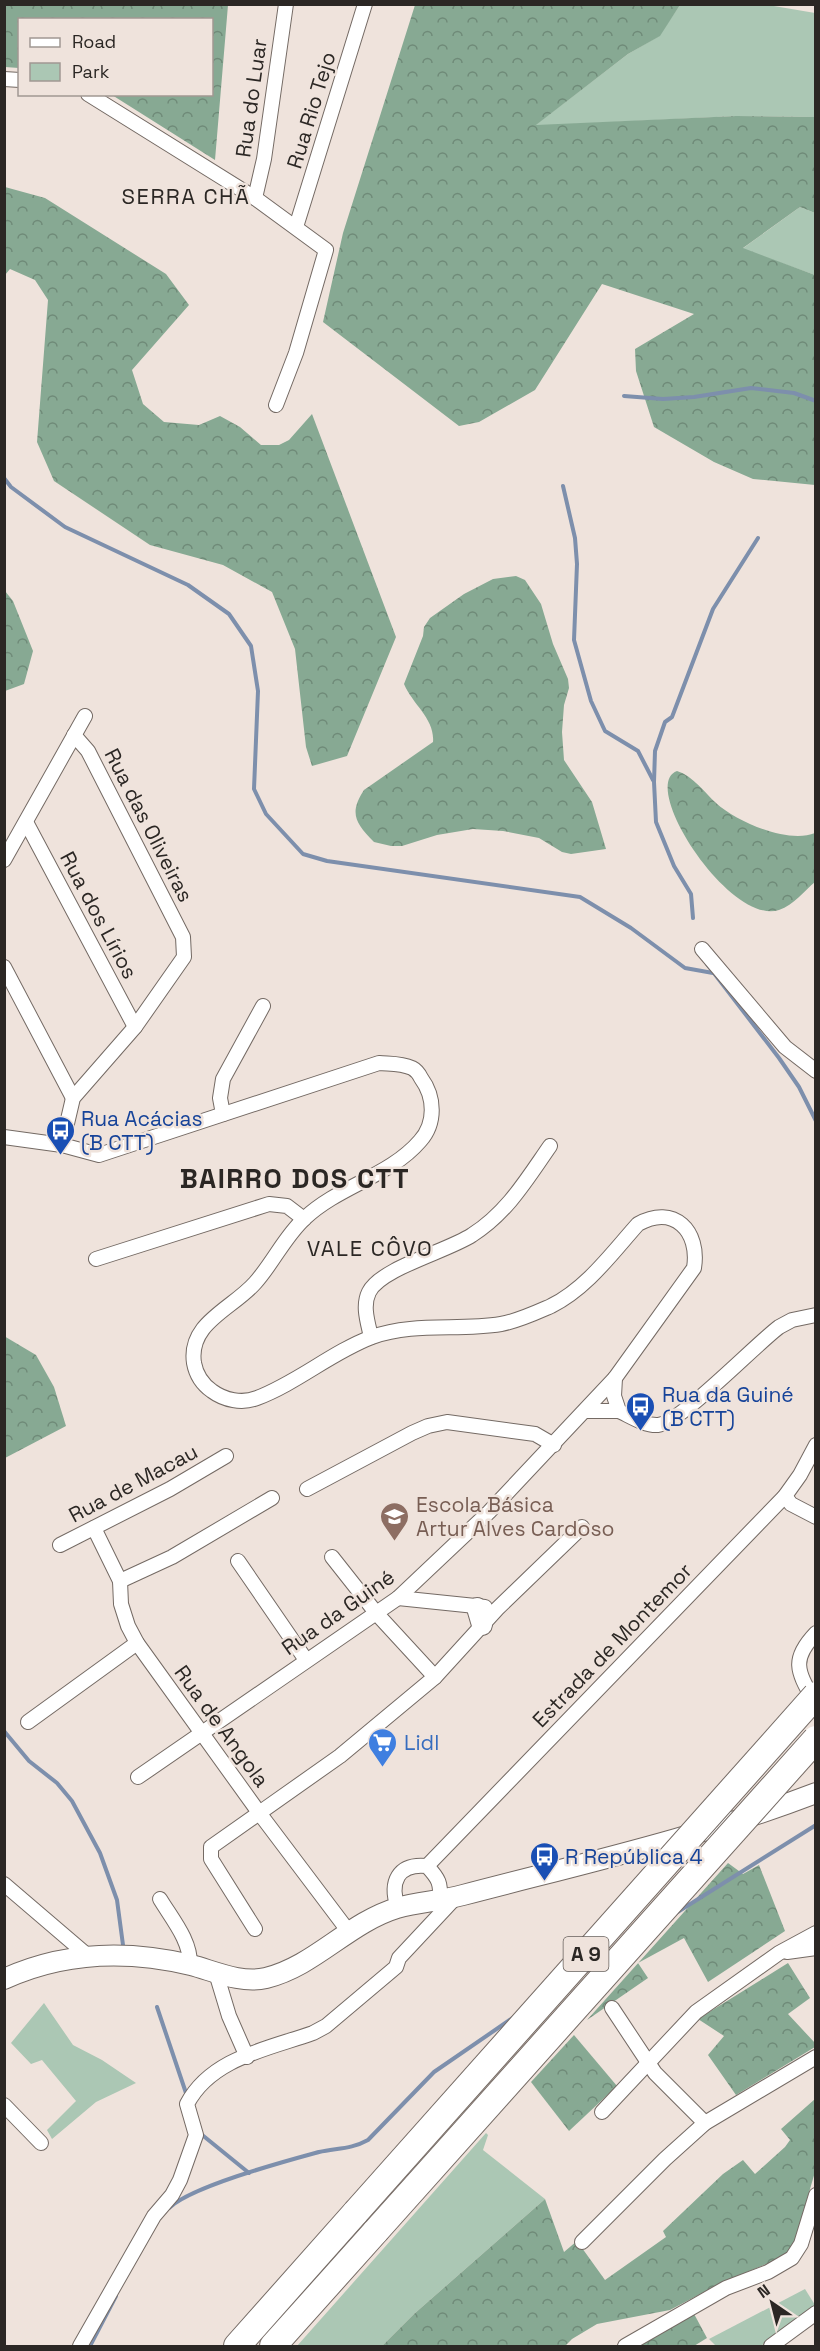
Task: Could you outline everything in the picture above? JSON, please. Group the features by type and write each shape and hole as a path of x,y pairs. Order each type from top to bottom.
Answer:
{"highway":[{"name":"A 9","path":"237,2346 816,1695"},
{"name":"A 9","path":"273,2346 816,1739"}],"main road":[{"path":"4,1978 87,1955 141,1956 243,1978 264,1978 298,1967 374,1916 398,1908 448,1899 690,1834 780,1807 816,1793"}],"street":[{"name":"Rua do Luar","path":"255,198 264,159 286,4"},
{"name":"Rua Rio Tejo","path":"296,227 366,4"},
{"path":"91,96 255,198 326,250 296,353 276,405"},
{"path":"4,860 85,716"},
{"name":"Rua das Oliveiras","path":"74,735 88,751 183,937 184,957 135,1027"},
{"name":"Rua dos Lírios","path":"26,822 135,1027"},
{"path":"702,949 785,1047 816,1071"},
{"path":"4,967 73,1098"},
{"path":"4,1137 62,1145 99,1155 223,1114 220,1098 223,1079 263,1006"},
{"path":"62,1145 73,1098 135,1027"},
{"name":"Rua da Guiné","path":"138,1777 398,1598 554,1445 615,1378 694,1268 696,1257 691,1234 674,1219 660,1216 638,1224 589,1279 554,1304 528,1316 501,1324 428,1326 399,1330 371,1338 255,1399 230,1400 209,1389 200,1379 193,1351 198,1335 209,1321 234,1304 255,1284 304,1219 343,1190 393,1164 422,1139 429,1128 432,1114 431,1099 425,1083 415,1069 398,1064 379,1063 223,1114"},
{"path":"371,1338 365,1305 369,1292 378,1282 392,1273 472,1236 506,1209 550,1146"},
{"path":"96,1259 269,1204 287,1206 304,1219"},
{"path":"585,1411 619,1411 648,1424 658,1425 668,1422 694,1402 778,1327 792,1320 816,1315"},
{"path":"615,1378 615,1396 619,1411"},
{"path":"307,1489 412,1433 447,1422 535,1434 554,1445"},
{"name":"Estrada de Montemor","path":"427,1866 785,1496 801,1475 816,1445"},
{"name":"Rua de Macau","path":"60,1545 170,1490 226,1456"},
{"path":"785,1496 791,1504 816,1517"},
{"path":"120,1581 172,1557 272,1498"},
{"path":"398,1598 428,1601 479,1616 499,1607 582,1527"},
{"name":"Rua de Angola","path":"94,1528 120,1581 121,1604 128,1626 137,1643 260,1814 349,1932"},
{"path":"332,1557 377,1614 435,1677"},
{"path":"238,1561 306,1660"},
{"path":"428,1570 428,1601"},
{"path":"255,1929 211,1859 211,1847 340,1755 435,1677 473,1637 479,1616"},
{"path":"816,1633 807,1642 799,1658 800,1676 816,1703"},
{"path":"28,1722 137,1643"},
{"path":"80,2346 154,2216 172,2195 180,2180 196,2135 190,2099 209,2076 222,2066 313,2033 326,2026 396,1967 399,1958 448,1899 427,1866 415,1864 404,1868 397,1876 395,1900 398,1908"},
{"path":"4,1884 87,1955"},
{"path":"160,1899 187,1944 191,1954 190,1965"},
{"path":"602,2112 696,2012 779,1953 816,1933"},
{"path":"779,1953 816,1948"},
{"path":"216,1973 247,2057"},
{"path":"612,2008 655,2073 705,2123"},
{"path":"582,2242 665,2159 705,2123 816,2056"},
{"path":"4,2105 41,2143"},
{"path":"625,2346 726,2288 768,2272 792,2258 801,2244 816,2195"},
{"path":"771,2346 788,2342 816,2313"}],"green space":[{"path":"4,5 228,5 215,160 114,96 213,96 213,18 18,18 18,68 5,67"},
{"path":"415,5 680,5 660,36 628,54 536,125 736,116 815,117 815,213 800,207 743,248 815,275 815,485 753,479 714,462 654,427 636,371 635,349 694,314 602,284 535,390 479,422 459,426 323,322 343,233"},
{"path":"680,5 768,5 815,13 815,117 736,116 534,126 628,54 659,36"},
{"path":"5,187 45,198 166,274 189,305 132,370 143,404 164,422 199,425 220,416 240,427 261,445 279,445 289,440 312,414 396,637 347,756 312,766 306,747 295,649 272,592 223,565 150,545 54,481 37,442 48,300 35,280 10,269 5,275"},
{"path":"800,207 815,213 815,275 742,249"},
{"path":"516,576 525,580 541,604 553,644 568,679 569,688 564,705 562,732 564,760 592,802 606,849 571,854 562,852 539,838 503,831 473,829 437,835 402,846 374,842 356,818 359,798 364,790 433,742 431,726 404,684 423,636 424,627 430,618 464,594 493,579"},
{"path":"5,591 13,601 33,651 24,684 5,691"},
{"path":"677,771 693,780 725,810 749,824 791,836 815,833 815,882 794,901 779,910 759,909 737,897 715,877 695,852 679,825 670,801 668,782"},
{"path":"4,1336 36,1355 54,1387 66,1426 5,1458"},
{"path":"728,1863 743,1874 759,1865 785,1931 708,1982 684,1938 638,1963"},
{"path":"638,1963 648,1978 587,2020"},
{"path":"788,1963 810,1998 788,2014 815,2043 815,2047 736,2095 708,2055 724,2036 698,2019"},
{"path":"44,2003 73,2045 102,2060 136,2083 96,2102 52,2139 47,2130 76,2101 42,2060 31,2064 11,2043"},
{"path":"574,2035 617,2086 569,2131 531,2082"},
{"path":"815,2099 815,2172 793,2247 776,2260 723,2282 670,2310 597,2324 572,2339 565,2346 382,2346 414,2314 545,2199 564,2252 577,2241 605,2280 666,2237 663,2231 723,2174 743,2160 755,2174 790,2140 781,2129"},
{"path":"486,2133 488,2135 483,2150 545,2199 414,2314 382,2346 297,2346"},
{"path":"805,2289 815,2305 761,2346 716,2346 709,2339"},
{"path":"693,2312 707,2338 694,2346 637,2346"}],"waterway":[{"path":"624,396 663,399 694,397 751,388 794,393 816,401"},
{"path":"4,478 11,487 65,527 188,585 229,614 251,646 258,691 254,789 266,814 303,854 327,861 580,897 631,928 685,968 713,973"},
{"path":"563,486 575,538 577,564 574,640 591,701 605,731 638,751 653,780"},
{"path":"693,918 691,894 674,866 656,822 655,751 665,722 672,717 713,609 758,538"},
{"path":"707,964 779,1058 799,1087 816,1121"},
{"path":"4,1731 29,1761 57,1783 72,1801 100,1853 117,1900 123,1945"},
{"path":"676,1913 816,1825"},
{"path":"586,1971 602,1961"},
{"path":"157,2007 187,2096"},
{"path":"169,2208 198,2191 240,2175 368,2140 434,2072 514,2017"},
{"path":"201,2134 249,2173"},
{"path":"90,2346 116,2296"}],"place":[{"name":"Rua Acácias (B CTT)","path":"60,1156"},
{"name":"Rua da Guiné (B CTT)","path":"641,1432"},
{"name":"Escola Básica Artur Alves Cardoso","path":"395,1542"},
{"name":"Lidl","path":"383,1768"},
{"name":"R República 4","path":"544,1882"}],"district":[{"name":"SERRA CHÃ","path":"186,196"},
{"name":"BAIRRO DOS CTT","path":"295,1178"},
{"name":"VALE CÔVO","path":"370,1248"}]}
